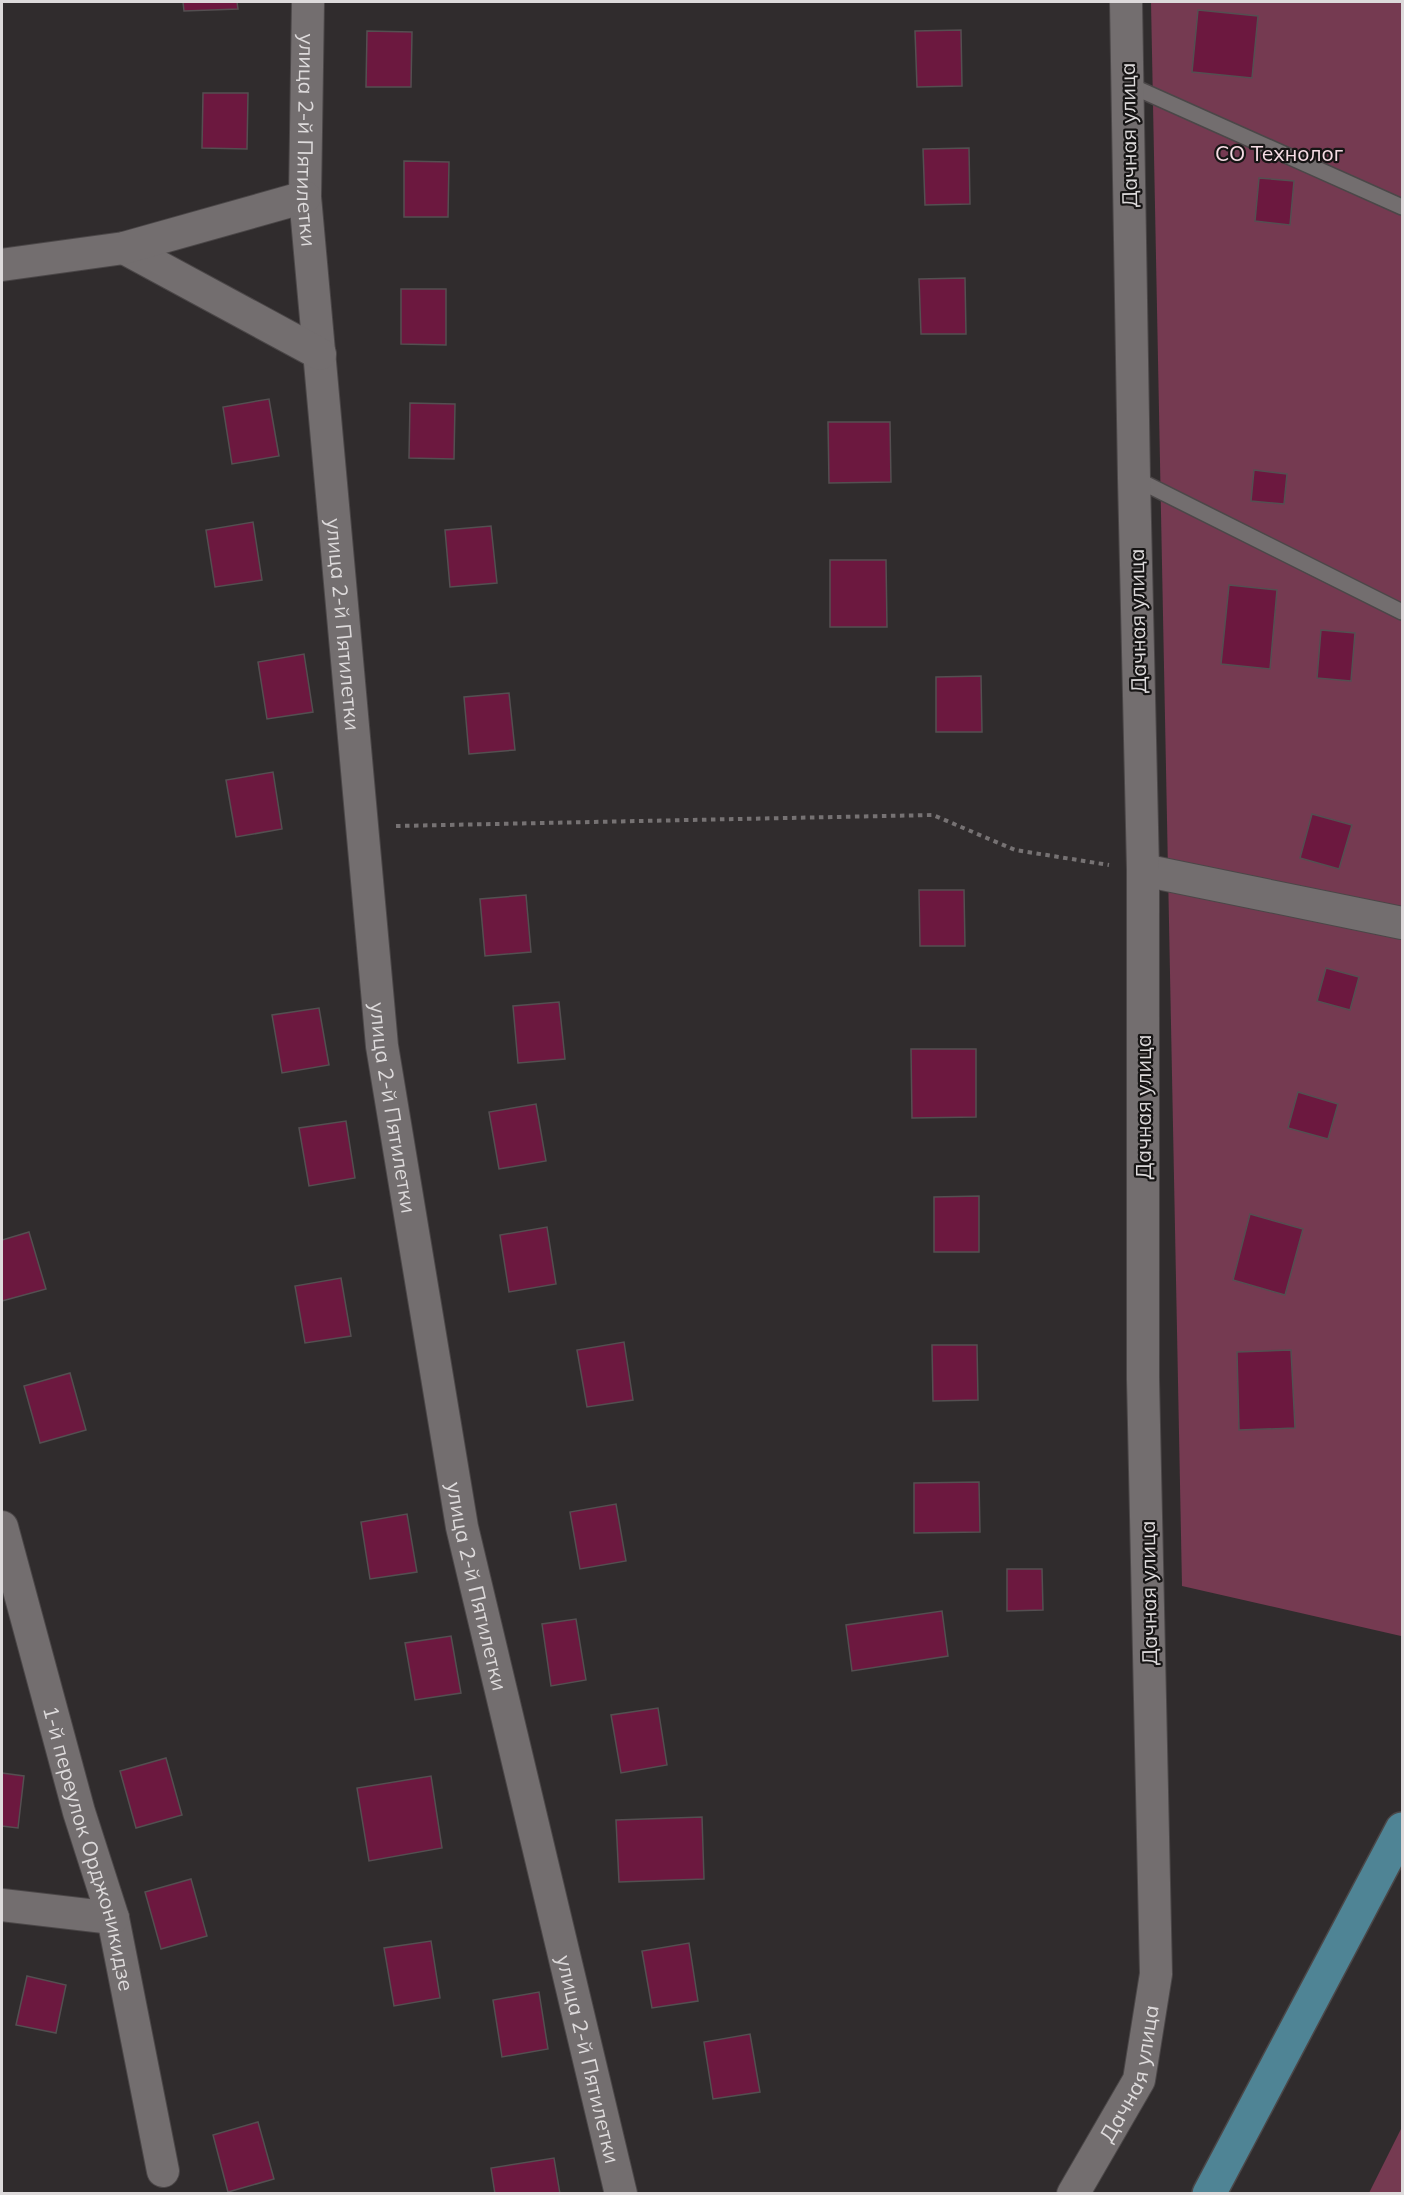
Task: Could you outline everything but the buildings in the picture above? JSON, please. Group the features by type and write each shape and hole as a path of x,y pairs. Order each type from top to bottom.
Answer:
{"main road":[{"path":"1209,2193 1402,1829"}],"street":[{"name":"улица 2-й Пятилетки","path":"308,2 306,196 382,1046 462,1527 621,2193"},
{"name":"Дачная улица","path":"1073,2193 1139,2080 1156,1974 1143,1379 1143,870 1126,2"},
{"path":"2,265 124,248 306,196"},
{"path":"124,248 320,354"},
{"path":"1143,870 1402,923"},
{"name":"1-й переулок Орджоникидзе","path":"2,1527 79,1812 113,1918 163,2171"},
{"path":"2,1905 113,1918"}],"lane":[{"path":"1127,84 1402,207"},
{"path":"1134,477 1402,612"}],"path":[{"path":"362,827 933,815 1015,850 1143,870"}],"green space":[{"name":"СО Технолог","path":"1151,2 1402,2 1401,1636 1182,1586"},
{"path":"1402,2127 1402,2193 1369,2193"}]}
